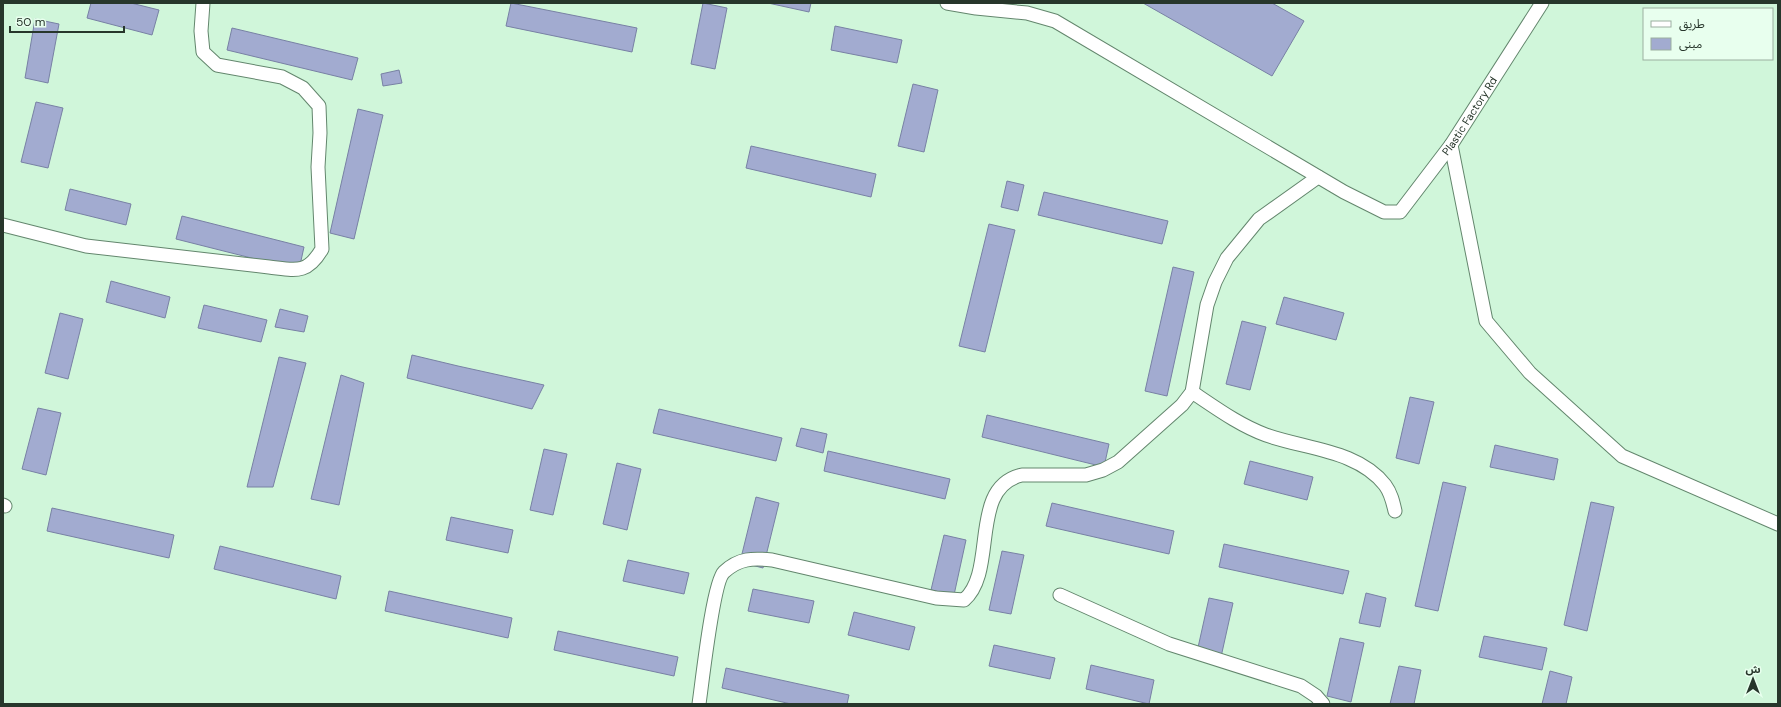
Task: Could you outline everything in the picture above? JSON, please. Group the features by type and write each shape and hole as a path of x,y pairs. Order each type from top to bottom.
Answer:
{"street":[{"path":"3,225 86,246 269,267 299,270 311,264 317,258 322,249 318,167 320,132 319,106 303,88 282,77 217,65 203,52 201,31 203,3"},
{"path":"699,704 715,594 722,573 740,562 751,558 772,560 936,598 964,600 972,594 977,580 991,504 1002,485 1012,477 1022,475 1086,474 1103,470 1118,462 1133,450 1173,414 1192,392 1207,305 1215,282 1227,258 1259,220 1318,177 1055,20 1027,13 976,8 947,3"},
{"name":"Plastic Factory Rd","path":"1318,177 1384,212 1400,212 1451,145 1542,3"},
{"path":"1451,145 1486,321 1530,373 1622,456 1778,524"},
{"path":"1192,392 1245,425 1266,435 1332,454 1368,469 1385,486 1391,496 1395,511"},
{"path":"1060,595 1169,644 1301,686 1316,696 1323,704"}],"building":[{"path":"91,3 131,3 159,10 152,35 87,18"},
{"path":"511,3 637,28 632,52 506,26"},
{"path":"703,3 727,8 715,69 691,64"},
{"path":"768,3 811,3 809,12"},
{"path":"1143,3 1272,3 1304,21 1272,76"},
{"path":"35,19 59,24 48,83 25,78"},
{"path":"835,26 902,40 897,63 831,50"},
{"path":"232,28 358,58 352,80 227,50"},
{"path":"399,70 402,83 383,86 381,74"},
{"path":"913,84 938,90 924,152 898,146"},
{"path":"36,102 63,108 48,168 21,162"},
{"path":"358,109 383,115 354,239 330,233"},
{"path":"751,146 876,174 871,197 746,168"},
{"path":"1007,181 1024,185 1018,211 1001,207"},
{"path":"70,189 131,204 126,225 65,210"},
{"path":"1044,192 1168,221 1162,244 1038,215"},
{"path":"182,216 304,247 299,270 176,239"},
{"path":"989,224 1015,230 985,352 959,346"},
{"path":"1173,267 1194,272 1167,396 1145,391"},
{"path":"111,281 170,297 165,318 106,302"},
{"path":"1284,297 1344,313 1336,340 1276,324"},
{"path":"204,305 267,320 261,342 198,328"},
{"path":"280,309 308,316 304,332 275,327"},
{"path":"60,313 83,319 68,379 45,373"},
{"path":"1242,321 1266,327 1250,390 1226,384"},
{"path":"412,355 544,385 532,409 407,378"},
{"path":"279,357 306,363 273,487 247,487"},
{"path":"341,375 364,383 339,505 311,499"},
{"path":"1410,397 1434,402 1419,464 1396,458"},
{"path":"38,408 61,413 46,475 22,469"},
{"path":"659,409 782,438 776,461 653,433"},
{"path":"987,415 1109,444 1104,467 982,437"},
{"path":"801,428 827,434 823,453 796,446"},
{"path":"1495,445 1558,459 1554,480 1490,467"},
{"path":"544,449 567,454 553,515 530,510"},
{"path":"828,451 950,479 945,499 824,471"},
{"path":"1250,461 1313,477 1307,500 1244,484"},
{"path":"617,463 641,469 627,530 603,524"},
{"path":"1443,482 1466,487 1438,611 1415,606"},
{"path":"756,497 779,503 763,568 740,562"},
{"path":"1591,502 1614,507 1587,631 1564,625"},
{"path":"1052,503 1174,531 1169,554 1046,526"},
{"path":"52,508 174,535 169,558 47,531"},
{"path":"451,517 513,530 508,553 446,540"},
{"path":"944,535 966,540 954,595 931,590"},
{"path":"1224,544 1349,571 1343,594 1219,567"},
{"path":"220,546 341,576 336,599 214,569"},
{"path":"1002,551 1024,555 1011,614 989,610"},
{"path":"628,560 689,573 684,594 623,581"},
{"path":"753,589 814,601 809,623 748,611"},
{"path":"389,591 512,618 508,638 385,611"},
{"path":"1366,593 1386,598 1380,627 1359,623"},
{"path":"1209,598 1233,603 1221,657 1197,652"},
{"path":"854,612 915,627 909,650 848,635"},
{"path":"558,631 678,657 674,676 554,650"},
{"path":"1484,636 1547,648 1542,670 1479,657"},
{"path":"1340,638 1364,643 1351,702 1327,696"},
{"path":"994,645 1055,658 1050,679 989,666"},
{"path":"1091,665 1154,680 1149,704 1086,689"},
{"path":"1399,666 1421,670 1414,704 1390,704"},
{"path":"726,668 849,695 847,704 791,704 722,688"},
{"path":"1550,671 1572,677 1566,704 1542,704"}]}
